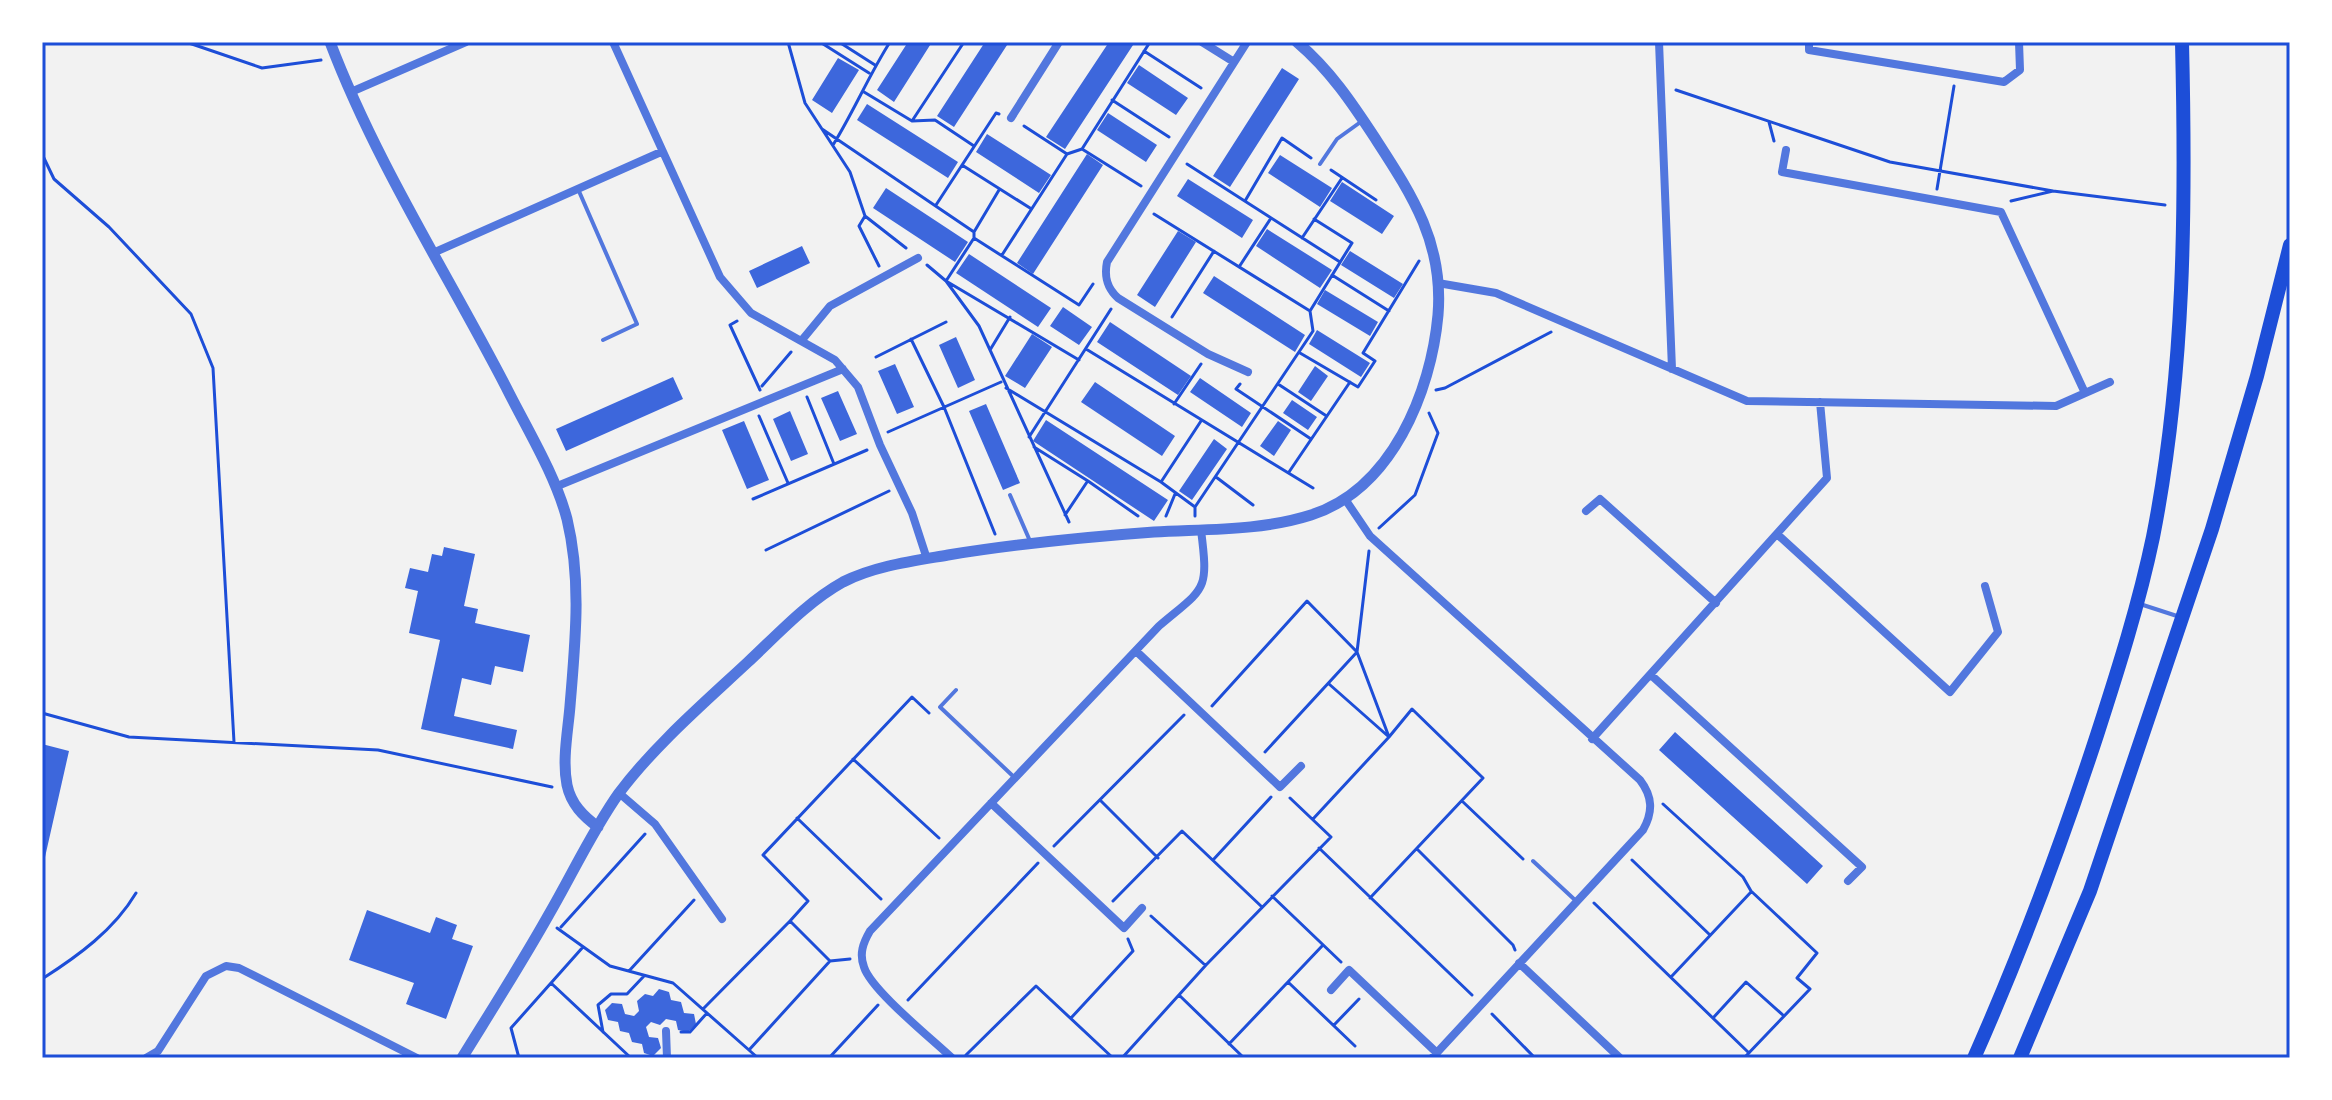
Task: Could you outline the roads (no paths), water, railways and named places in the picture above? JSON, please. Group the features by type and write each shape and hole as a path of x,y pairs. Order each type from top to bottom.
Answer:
{"main road":[{"path":"1974,1058 2018,958 2060,849 2138,603 2153,537 2167,452 2181,319 2182,42"},
{"path":"2020,1058 2090,891 2212,529 2257,376 2290,245"}],"street":[{"path":"330,42 351,92 498,373 555,487 565,514 576,573 575,645 565,772 567,788 580,812 598,827"},
{"path":"351,92 451,45 466,42"},
{"path":"613,42 720,277 751,313 835,360 858,387 878,441 901,486 927,559"},
{"path":"1011,118 1059,42"},
{"path":"1202,42 1234,62"},
{"path":"1247,42 1107,262 1105,271 1108,285 1118,298 1208,354 1248,372"},
{"path":"1659,42 1672,369"},
{"path":"1809,42 1809,50 2004,82 2020,70 2019,42"},
{"path":"462,1058 619,793 676,731 799,615 843,582 867,572 1000,546 1077,537 1254,526 1292,520 1312,515 1359,490 1385,459 1399,438 1420,393 1436,330 1438,283 1431,241 1417,204 1364,120 1339,84 1303,44"},
{"path":"1786,150 1782,172 2001,212 2085,393"},
{"path":"433,253 661,152"},
{"path":"802,340 830,306 918,258"},
{"path":"1438,283 1496,293 1747,401 2056,406 2110,382"},
{"path":"555,487 843,369"},
{"path":"1592,739 1827,478 1820,402"},
{"path":"1331,990 1349,970 1435,1055 1623,852 1648,820 1650,799 1647,790 1370,536 1345,499"},
{"path":"1586,511 1600,499 1716,603"},
{"path":"952,1058 868,977 862,958 864,941 870,931 1159,626 1198,595 1206,571 1198,530"},
{"path":"1777,534 1950,692 1998,632 1985,586"},
{"path":"1136,651 1280,787 1301,766"},
{"path":"1651,675 1862,867 1848,881"},
{"path":"619,793 655,824 722,919"},
{"path":"991,803 1124,928 1142,908"},
{"path":"1519,963 1620,1058"},
{"path":"146,1058 158,1051 206,976 226,966 239,968 417,1058"},
{"path":"666,1031 667,1058"}],"lane":[{"path":"1320,164 1337,139 1364,120"},
{"path":"578,189 637,324 603,340"},
{"path":"1010,495 1031,542"},
{"path":"2138,603 2181,617"},
{"path":"956,690 940,707 1015,778"},
{"path":"1533,861 1578,903"}]}
